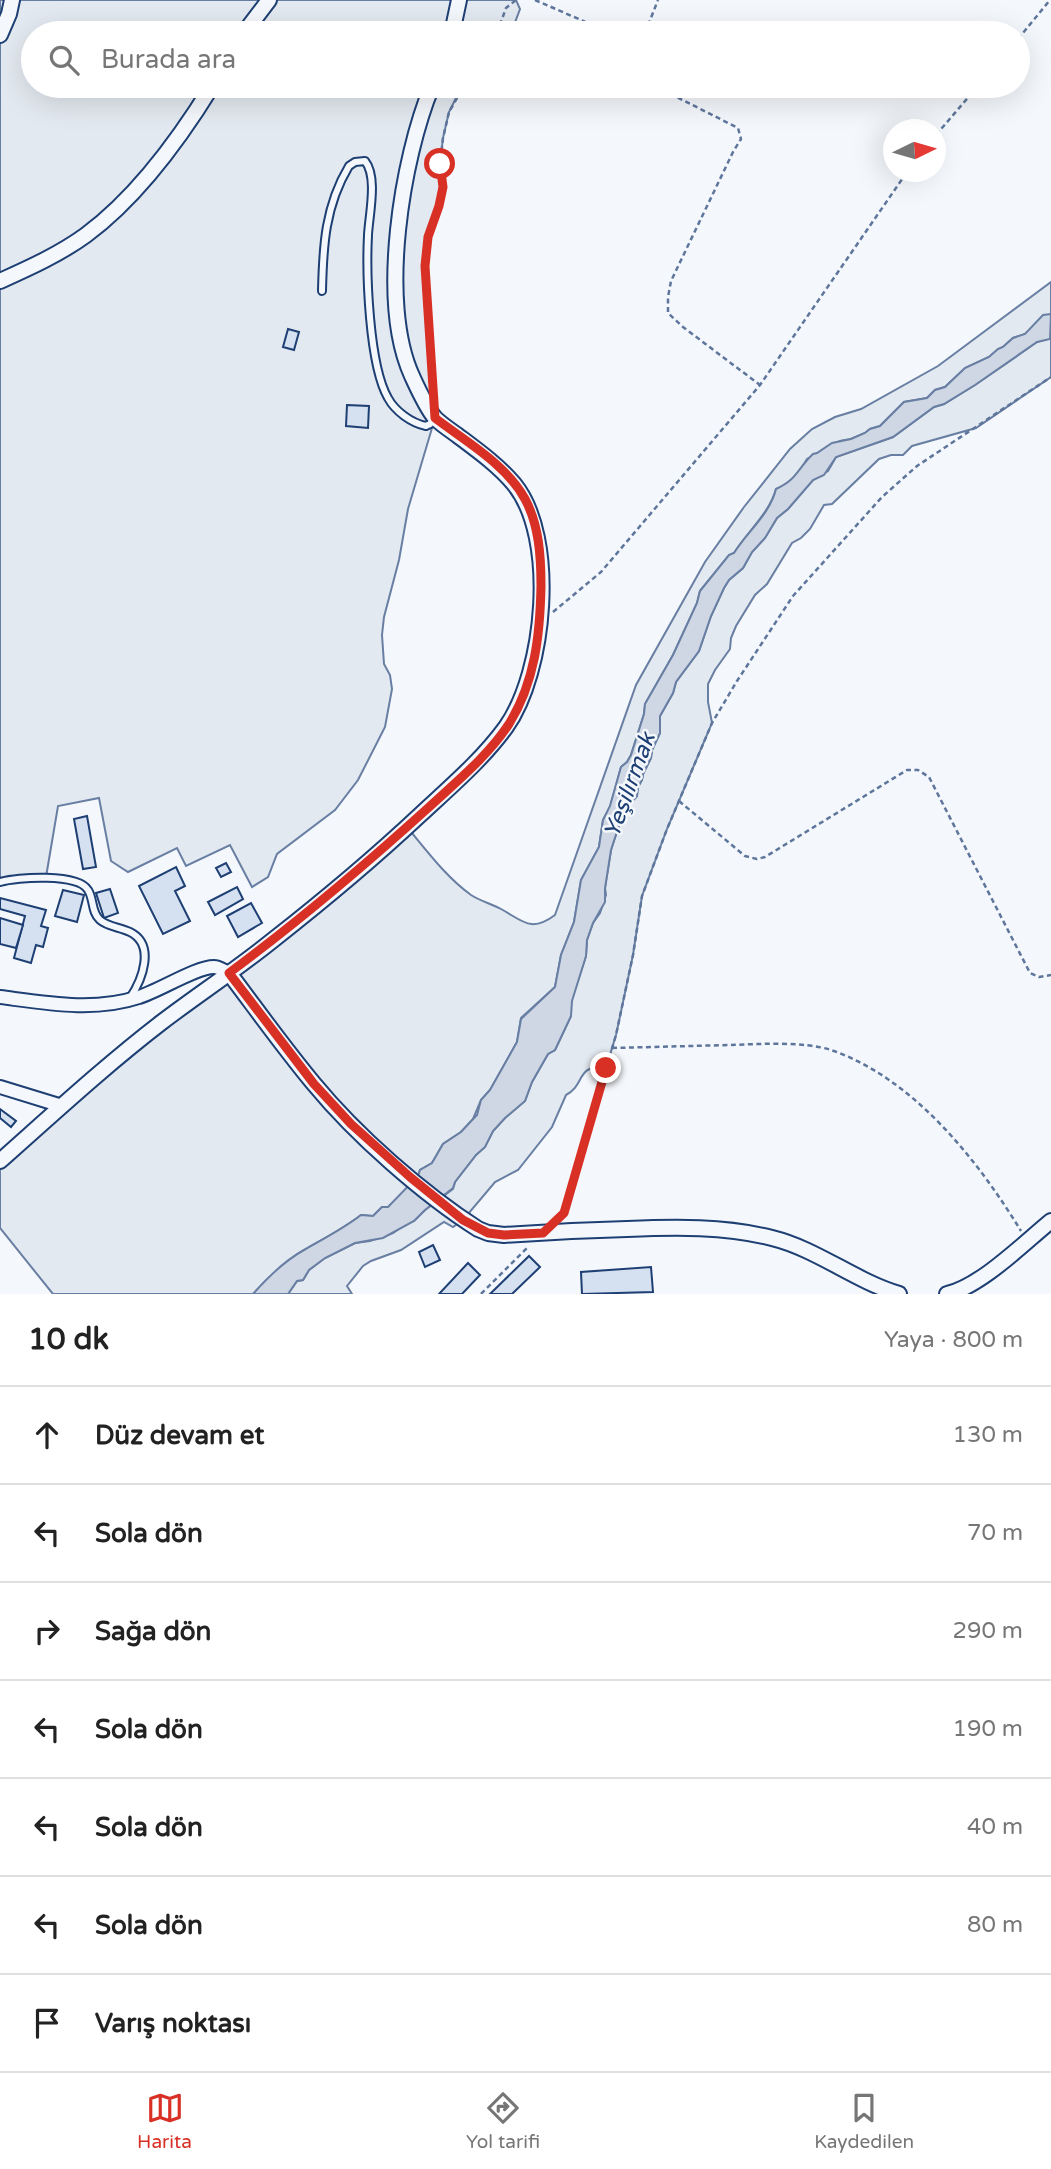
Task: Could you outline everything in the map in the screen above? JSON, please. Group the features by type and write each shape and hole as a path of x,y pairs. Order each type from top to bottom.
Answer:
{"street":[{"path":"0,35 12,0"},
{"path":"253,21 269,0"},
{"path":"455,21 459,0"},
{"path":"0,281 87,234 164,156 204,98"},
{"path":"0,1161 160,1024 271,942 370,861 471,768 508,725 521,701 532,673 540,620 539,546 535,522 524,498 496,465 435,418 411,373 398,315 396,262 405,184 428,98"},
{"path":"0,997 90,1006 129,1000 167,986 203,968 217,967 229,973 314,1084 351,1124 463,1220 488,1233 504,1235 660,1228 737,1231 772,1238 798,1247 899,1294"},
{"path":"0,1087 62,1107"},
{"path":"947,1294 980,1279 1051,1221"}],"lane":[{"path":"322,291 326,224 331,205 349,166 355,162 365,162 369,166 371,181 368,264 371,317 383,389 396,410 410,419 426,426 435,418"},
{"path":"0,883 24,877 46,877 62,879 88,889 94,912 99,919 137,936 142,944 145,955 144,969 140,983 129,1000"}],"path":[{"path":"501,21 506,8 516,0"},
{"path":"535,0 583,21"},
{"path":"650,21 658,0"},
{"path":"1030,24 1050,0"},
{"path":"435,418 425,266 428,237 443,187 440,164 443,138 450,112 458,98"},
{"path":"679,98 738,128 741,139 671,281 668,313 760,385"},
{"path":"946,123 968,98"},
{"path":"540,620 559,608 601,572 760,385 900,182"},
{"path":"481,1294 564,1213 612,1048 634,955 642,896 709,728 744,670 793,596 882,497 917,466 1051,377"},
{"path":"679,801 745,856 765,858 907,770 918,770 929,777 1030,973 1039,977 1051,975"},
{"path":"612,1048 778,1043 829,1049 874,1069 925,1109 968,1155 1000,1197 1027,1241"}],"shaded area":[{"path":"0,0 516,0 520,9 516,21 21,21 21,98 456,98 449,112 443,138 440,164 443,187 428,237 425,266 435,418 408,509 399,560 384,617 384,664 390,675 392,689 385,727 358,780 335,810 277,854 268,877 252,887 230,845 186,866 177,848 128,872 111,861 99,798 58,806 46,877 0,882"},
{"path":"1051,282 1051,314 1025,334 1013,338 989,357 965,368 945,387 935,390 927,398 904,402 880,426 840,441 807,459 798,474 786,486 776,489 763,515 700,591 673,655 645,704 631,755 621,767 610,807 603,820 599,847 581,880 574,922 561,955 555,987 521,1018 517,1042 490,1090 481,1100 473,1119 461,1132 443,1144 432,1163 420,1170 396,1201 388,1207 382,1207 373,1216 361,1215 297,1255 253,1294 53,1294 0,1228 0,1161 407,827 445,872 475,897 527,923 540,923 555,915 636,685 705,562 744,507 790,449 812,429 835,417 861,409 938,366"},
{"path":"1051,338 1051,377 976,428 912,446 903,455 879,459 832,504 824,505 810,529 792,543 767,584 755,595 736,626 730,649 708,684 712,723 642,896 633,955 606,1068 589,1069 585,1072 566,1095 552,1127 518,1170 495,1182 463,1220 453,1227 444,1222 401,1250 363,1266 347,1286 352,1294 288,1294 297,1281 303,1280 309,1270 325,1258 355,1243 393,1233 414,1221 453,1189 455,1182 485,1147 493,1131 525,1101 532,1082 548,1054 555,1050 571,1016 571,1001 586,956 587,940 606,895 611,850 624,810 637,796 638,787 651,758 660,733 660,716 676,682 699,651 724,588 743,568 777,518 813,480 828,471 836,457 893,437 934,407 975,385 1037,342"}],"water":[{"name":"Yeşilırmak","path":"1051,314 1050,339 1037,342 975,385 934,407 893,437 836,457 824,475 813,480 777,518 743,568 729,580 711,616 699,651 676,682 660,716 660,733 651,758 638,787 637,796 624,810 611,850 605,902 587,940 586,956 572,1001 571,1016 555,1050 548,1054 532,1082 525,1101 493,1131 485,1147 476,1155 453,1188 414,1221 383,1238 355,1243 325,1258 309,1270 303,1280 297,1281 288,1294 253,1294 297,1254 361,1215 373,1216 382,1207 388,1207 418,1176 420,1170 432,1163 443,1144 461,1132 477,1115 481,1100 490,1090 517,1042 521,1019 555,987 561,955 574,922 581,880 599,847 603,820 610,806 621,767 631,755 645,704 673,655 700,591 764,515 776,489 793,477 813,454 832,443 851,439 880,426 904,402 927,398 935,390 945,387 965,368 989,357 1013,338 1025,334 1043,315"}],"building":[{"path":"288,329 299,332 294,350 283,347"},
{"path":"347,405 369,406 368,428 346,426"},
{"path":"87,816 96,867 83,869 74,819"},
{"path":"226,863 231,872 221,877 216,868"},
{"path":"176,867 185,886 175,891 190,921 163,934 139,886"},
{"path":"237,887 243,899 215,915 208,902"},
{"path":"110,889 118,913 104,918 96,893"},
{"path":"63,890 84,895 77,922 55,916"},
{"path":"0,898 46,910 41,926 48,928 43,947 36,945 31,963 14,958 25,916 0,909"},
{"path":"251,903 262,923 238,937 227,916"},
{"path":"0,918 23,925 16,948 0,944"},
{"path":"0,1109 16,1121 11,1127 0,1118"},
{"path":"433,1245 440,1260 425,1267 419,1252"},
{"path":"529,1256 540,1267 512,1294 490,1294"},
{"path":"468,1263 480,1275 462,1294 439,1294"},
{"path":"651,1267 653,1292 582,1294 581,1272"}],"route":[{"path":"440,164 443,187 428,237 425,266 435,418 496,465 524,498 535,522 541,573 537,646 532,673 508,725 471,768 370,861 229,973 314,1084 351,1124 463,1220 488,1233 543,1233 564,1213 606,1068"}]}
